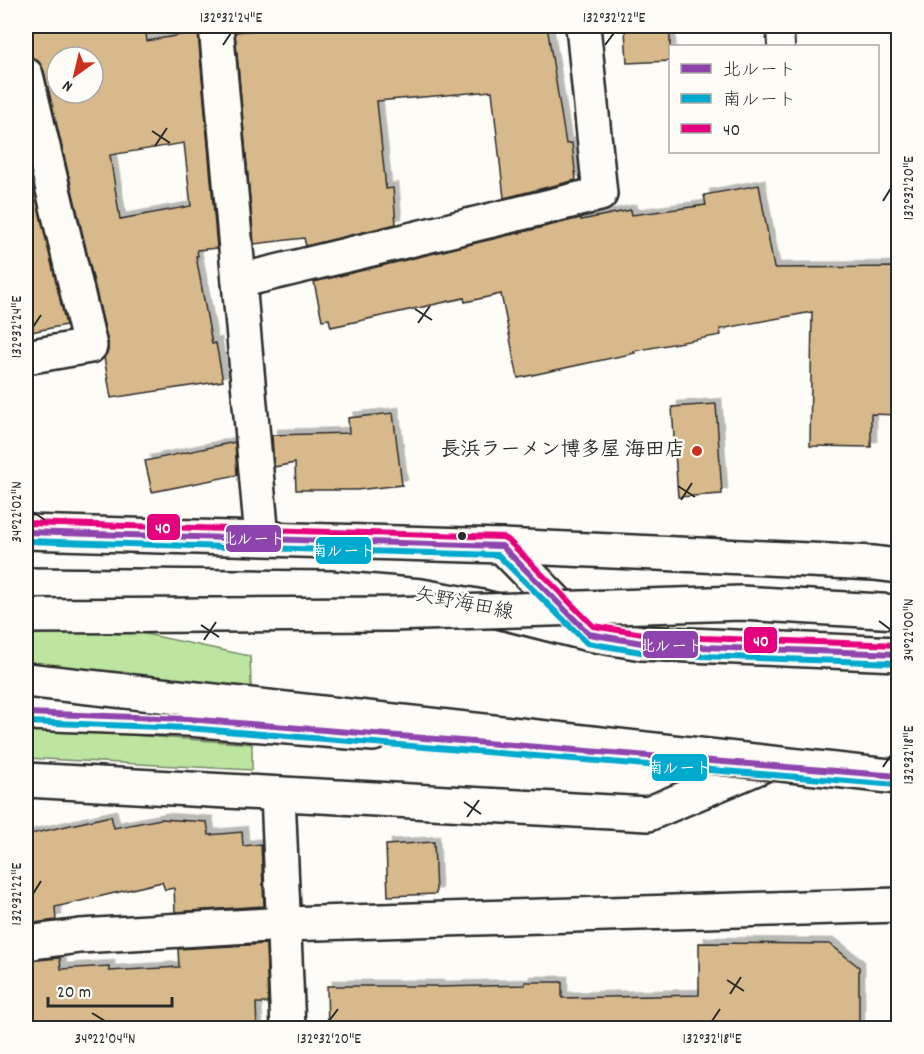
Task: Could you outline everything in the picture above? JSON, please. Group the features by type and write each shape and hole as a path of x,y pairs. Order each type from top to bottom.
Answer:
{"main road":[{"path":"216,26 262,538"},
{"path":"239,280 600,194 583,26"},
{"path":"26,75 90,346 26,357"},
{"path":"26,532 502,546 862,562 898,566"},
{"path":"502,546 589,634"},
{"name":"矢野海田線","path":"26,585 330,588 421,596 482,607 589,634 642,643 693,647 898,654"},
{"path":"26,616 391,614 741,603 898,612"},
{"path":"26,680 898,776"},
{"path":"26,713 188,719 898,776"},
{"path":"26,780 648,814 761,766"},
{"path":"278,794 288,1029"},
{"path":"26,943 80,936 285,924 898,905"}],"lane":[{"path":"780,26 781,45"}],"green space":[{"path":"26,615 103,625 250,656 252,712 26,692"},
{"path":"26,727 252,744 252,770 26,758"}],"building":[{"path":"26,26 145,26 147,41 198,32 217,248 197,250 198,256 196,256 212,344 216,343 223,381 111,398 104,357 108,351 108,342 52,105 105,105 105,45 45,45 45,75 39,62 32,57 26,57","holes":["184,143 191,206 120,219 110,155"]},
{"path":"303,26 547,26 566,144 572,143 576,180 504,198 492,91 377,101 386,189 393,188 396,224 306,246 304,238 254,244 235,32"},
{"path":"670,27 669,61 627,63 625,30"},
{"path":"26,154 66,325 26,333"},
{"path":"759,185 774,268 898,267 898,415 871,414 871,447 810,446 812,312 720,329 721,335 634,351 635,353 518,378 501,294 465,302 464,298 331,327 329,319 322,320 314,282 581,218 581,220 631,210 632,215 706,205 704,195"},
{"name":"長浜ラーメン博多屋 海田店","path":"716,404 722,494 678,497 672,407"},
{"path":"393,413 402,485 356,490 296,490 295,463 274,467 272,435 349,433 348,418"},
{"path":"235,442 237,475 152,492 145,461"},
{"path":"111,816 114,828 161,819 207,822 209,835 242,832 243,846 261,844 264,906 175,912 174,888 165,890 162,882 55,907 56,920 26,924 26,835"},
{"path":"434,842 436,894 388,896 386,845"},
{"path":"699,943 830,944 859,967 859,1029 328,1029 327,986 437,987 562,982 562,998 699,995"},
{"path":"266,944 268,1003 256,1003 257,1029 26,1029 26,961 60,958 61,969 109,966 109,971 179,967 178,949"}],"transit line":[{"name":"40","path":"26,523 503,537 593,626 643,634 703,638 898,645"},
{"name":"北ルート","path":"26,532 502,546 589,634 642,643 703,647 898,654"},
{"name":"南ルート","path":"26,541 498,555 587,643 641,652 702,656 898,663"},
{"name":"北ルート","path":"26,713 188,719 898,776"},
{"name":"南ルート","path":"26,722 187,728 897,785"}],"place":[{"name":"長浜ラーメン博多屋 海田店","path":"697,451"}]}
